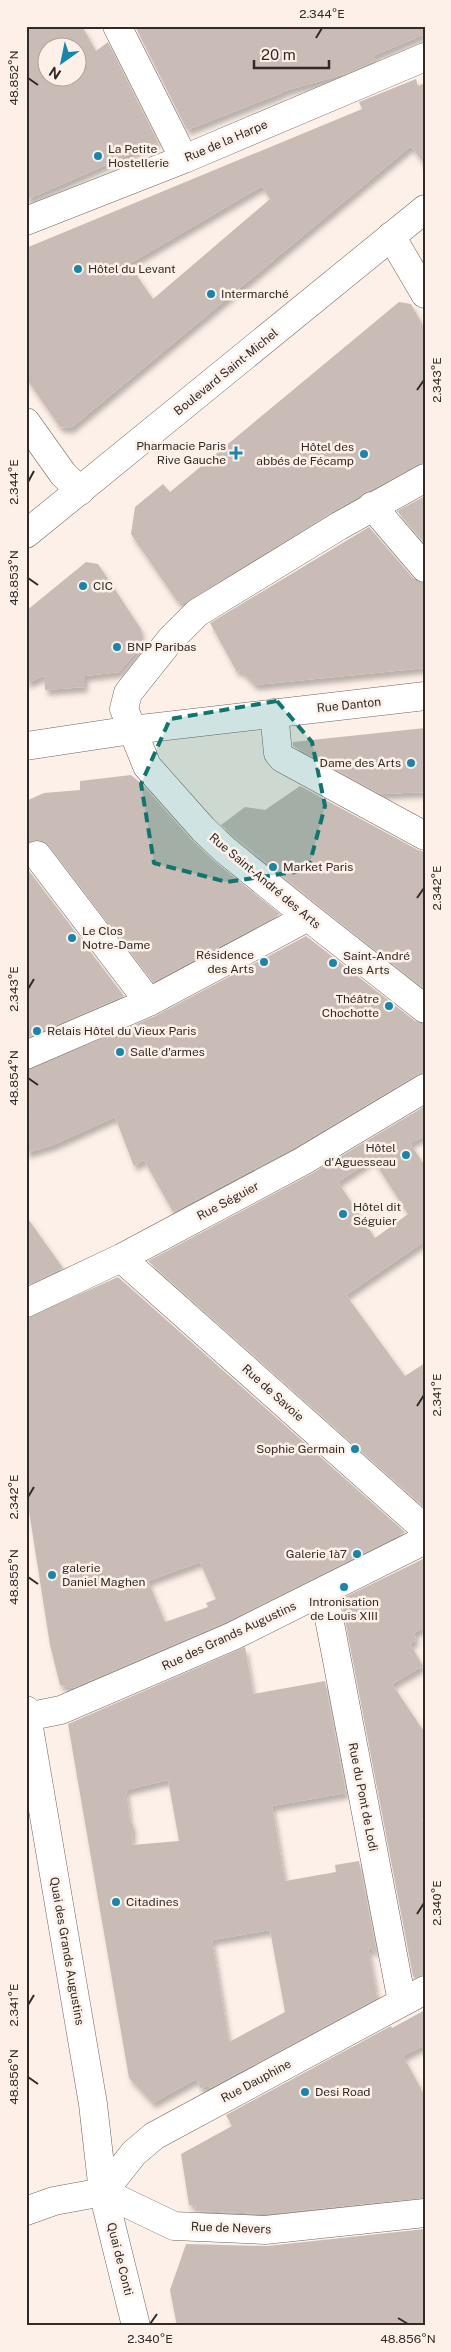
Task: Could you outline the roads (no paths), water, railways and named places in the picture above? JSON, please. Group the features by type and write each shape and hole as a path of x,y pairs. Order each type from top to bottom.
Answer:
{"street":[{"path":"117,26 184,159"},
{"name":"Rue de la Harpe","path":"26,221 184,159 425,57"},
{"name":"Boulevard Saint-Michel","path":"26,534 80,492 425,209"},
{"path":"391,236 425,294"},
{"path":"26,422 63,474 80,492"},
{"name":"Rue Saint-André des Arts","path":"425,478 372,506 197,613 171,640 128,693 124,709 147,766 203,829 225,850 425,1009"},
{"path":"372,506 425,568"},
{"name":"Rue Danton","path":"26,746 132,730 425,696"},
{"path":"274,713 278,753 282,758 425,836"},
{"path":"37,855 149,1002"},
{"path":"26,1054 149,1002 308,917"},
{"name":"Rue Séguier","path":"26,1303 121,1258 303,1161 425,1088"},
{"name":"Rue de Savoie","path":"121,1258 425,1530"},
{"name":"Rue des Grands Augustins","path":"27,1715 61,1710 233,1636 425,1540"},
{"name":"Rue du Pont de Lodi","path":"324,1592 413,1996"},
{"name":"Quai des Grands Augustins","path":"27,1715 95,2115 103,2192"},
{"name":"Rue Dauphine","path":"103,2192 134,2153 154,2136 413,1996"},
{"path":"38,2207 103,2192"},
{"name":"Rue de Nevers","path":"103,2192 174,2226 265,2230 425,2213"},
{"name":"Quai de Conti","path":"103,2192 136,2326"}],"place":[{"name":"La Petite Hostellerie","path":"98,156"},
{"name":"Hôtel du Levant","path":"78,269"},
{"name":"Intermarché","path":"211,294"},
{"name":"Pharmacie Paris Rive Gauche","path":"236,453"},
{"name":"Hôtel des abbés de Fécamp","path":"364,454"},
{"name":"CIC","path":"83,586"},
{"name":"BNP Paribas","path":"117,647"},
{"name":"Dame des Arts","path":"411,763"},
{"name":"Market Paris","path":"273,867"},
{"name":"Le Clos Notre-Dame","path":"72,938"},
{"name":"Résidence des Arts","path":"264,962"},
{"name":"Saint-André des Arts","path":"333,963"},
{"name":"Théâtre Chochotte","path":"389,1006"},
{"name":"Relais Hôtel du Vieux Paris","path":"37,1031"},
{"name":"Salle d'armes","path":"120,1052"},
{"name":"Hôtel d'Aguesseau","path":"406,1155"},
{"name":"Hôtel dit Séguier","path":"343,1214"},
{"name":"Sophie Germain","path":"355,1449"},
{"name":"Galerie 1à7","path":"357,1554"},
{"name":"galerie Daniel Maghen","path":"52,1575"},
{"name":"Intronisation de Louis XIII","path":"344,1587"},
{"name":"Citadines","path":"116,1902"},
{"name":"Desi Road","path":"305,2092"}]}
